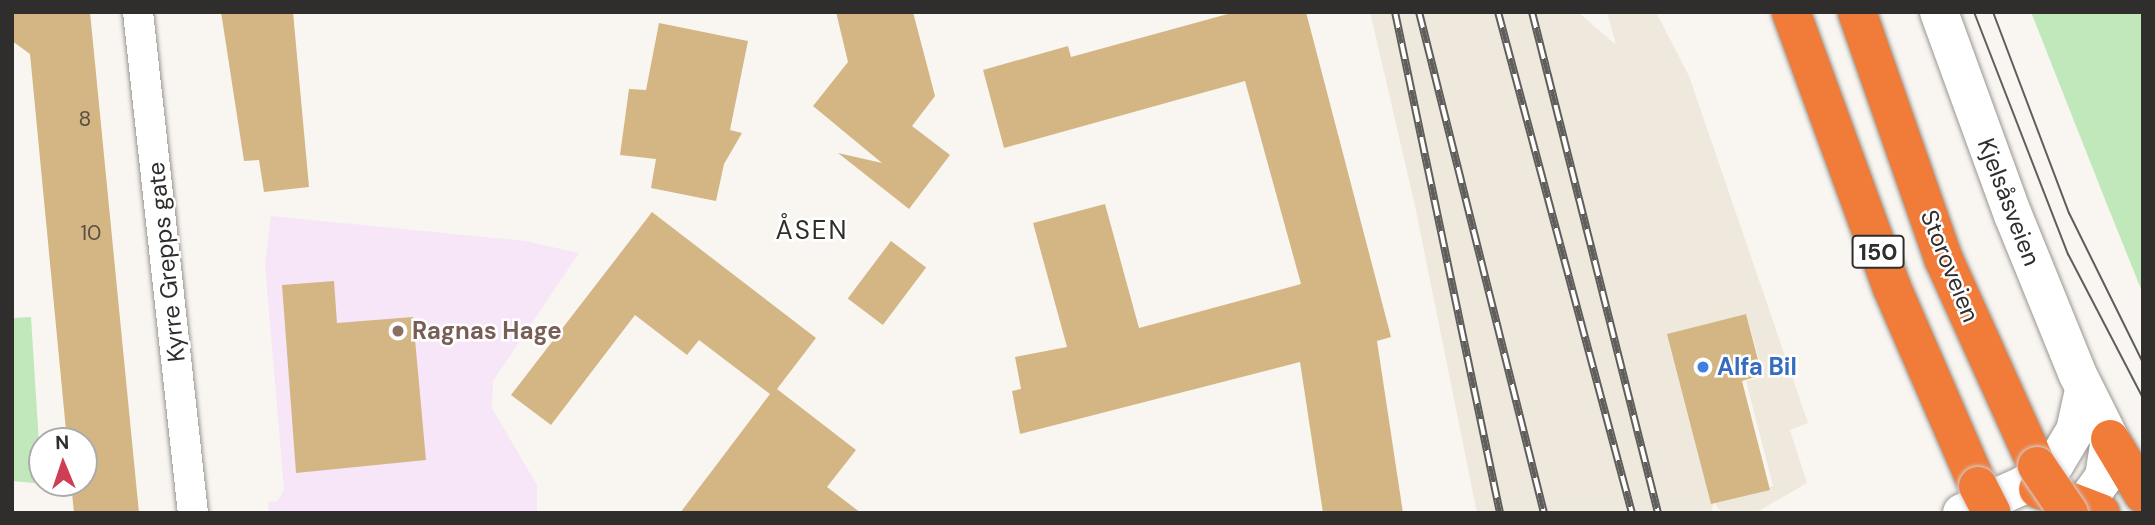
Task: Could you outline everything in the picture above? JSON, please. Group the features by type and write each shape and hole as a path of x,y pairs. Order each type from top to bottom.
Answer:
{"highway":[{"name":"150","path":"1791,12 1892,288 1980,506"},
{"name":"Storoveien","path":"1857,12 1944,260 2031,475 2077,511"},
{"path":"2110,439 2143,494"}],"street":[{"name":"Kyrre Grepps gate","path":"138,12 193,513"},
{"name":"Kjelsåsveien","path":"1939,12 2013,215 2084,390 2110,439"},
{"path":"1980,506 2031,475 2055,464 2068,449 2084,390"},
{"path":"2077,511 2104,477 2110,439"}],"shaded area":[{"path":"1370,12 1578,12 1616,45 1607,12 1656,12 1689,76 1808,423 1790,430 1807,483 1755,513 1722,513 1714,502 1711,513 1477,513 1415,206","holes":["1746,314 1764,377 1746,381 1773,486 1715,502 1671,333"]},
{"name":"Ragnas Hage","path":"271,216 525,241 579,253 493,381 492,408 537,485 537,513 269,513 268,502 277,501 284,490 265,265"}],"green space":[{"path":"2031,12 2143,12 2143,294 2108,207"},
{"path":"31,317 38,427 28,427 28,482 12,481 12,318"}],"building":[{"path":"12,12 90,12 139,513 74,513 72,497 98,497 98,427 66,427 30,54 12,41"},
{"path":"221,12 293,12 309,187 264,192 259,160 244,161"},
{"path":"836,12 913,12 935,96 912,126 950,155 909,209 838,153 882,163 813,106 848,62"},
{"path":"1235,12 1306,12 1391,337 1377,341 1403,513 1323,513 1300,362 1020,434 1012,391 1021,389 1015,357 1067,347 1033,223 1105,204 1139,328 1301,284 1245,81 1004,148 983,70 1068,46 1071,57"},
{"path":"659,23 748,41 730,130 742,133 724,164 716,201 651,188 656,159 620,155 629,89 646,90"},
{"path":"652,212 816,338 777,389 856,450 827,487 861,513 680,513 770,394 699,340 687,355 635,315 551,425 511,395"},
{"path":"891,241 926,267 883,325 848,299"},
{"path":"334,281 337,323 413,317 426,460 296,473 282,285"},
{"path":"1746,314 1762,375 1742,381 1770,490 1711,504 1667,334"}],"tram line":[{"path":"1974,12 2068,254 2143,398"},
{"path":"1993,12 2069,213 2143,363"}],"railway":[{"path":"1395,12 1500,513"},
{"path":"1419,12 1544,513"},
{"path":"1498,12 1632,513"},
{"path":"1532,12 1658,513"}],"place":[{"name":"Ragnas Hage","path":"398,331"},
{"name":"Alfa Bil","path":"1703,367"}],"district":[{"name":"ÅSEN","path":"812,231"}]}
